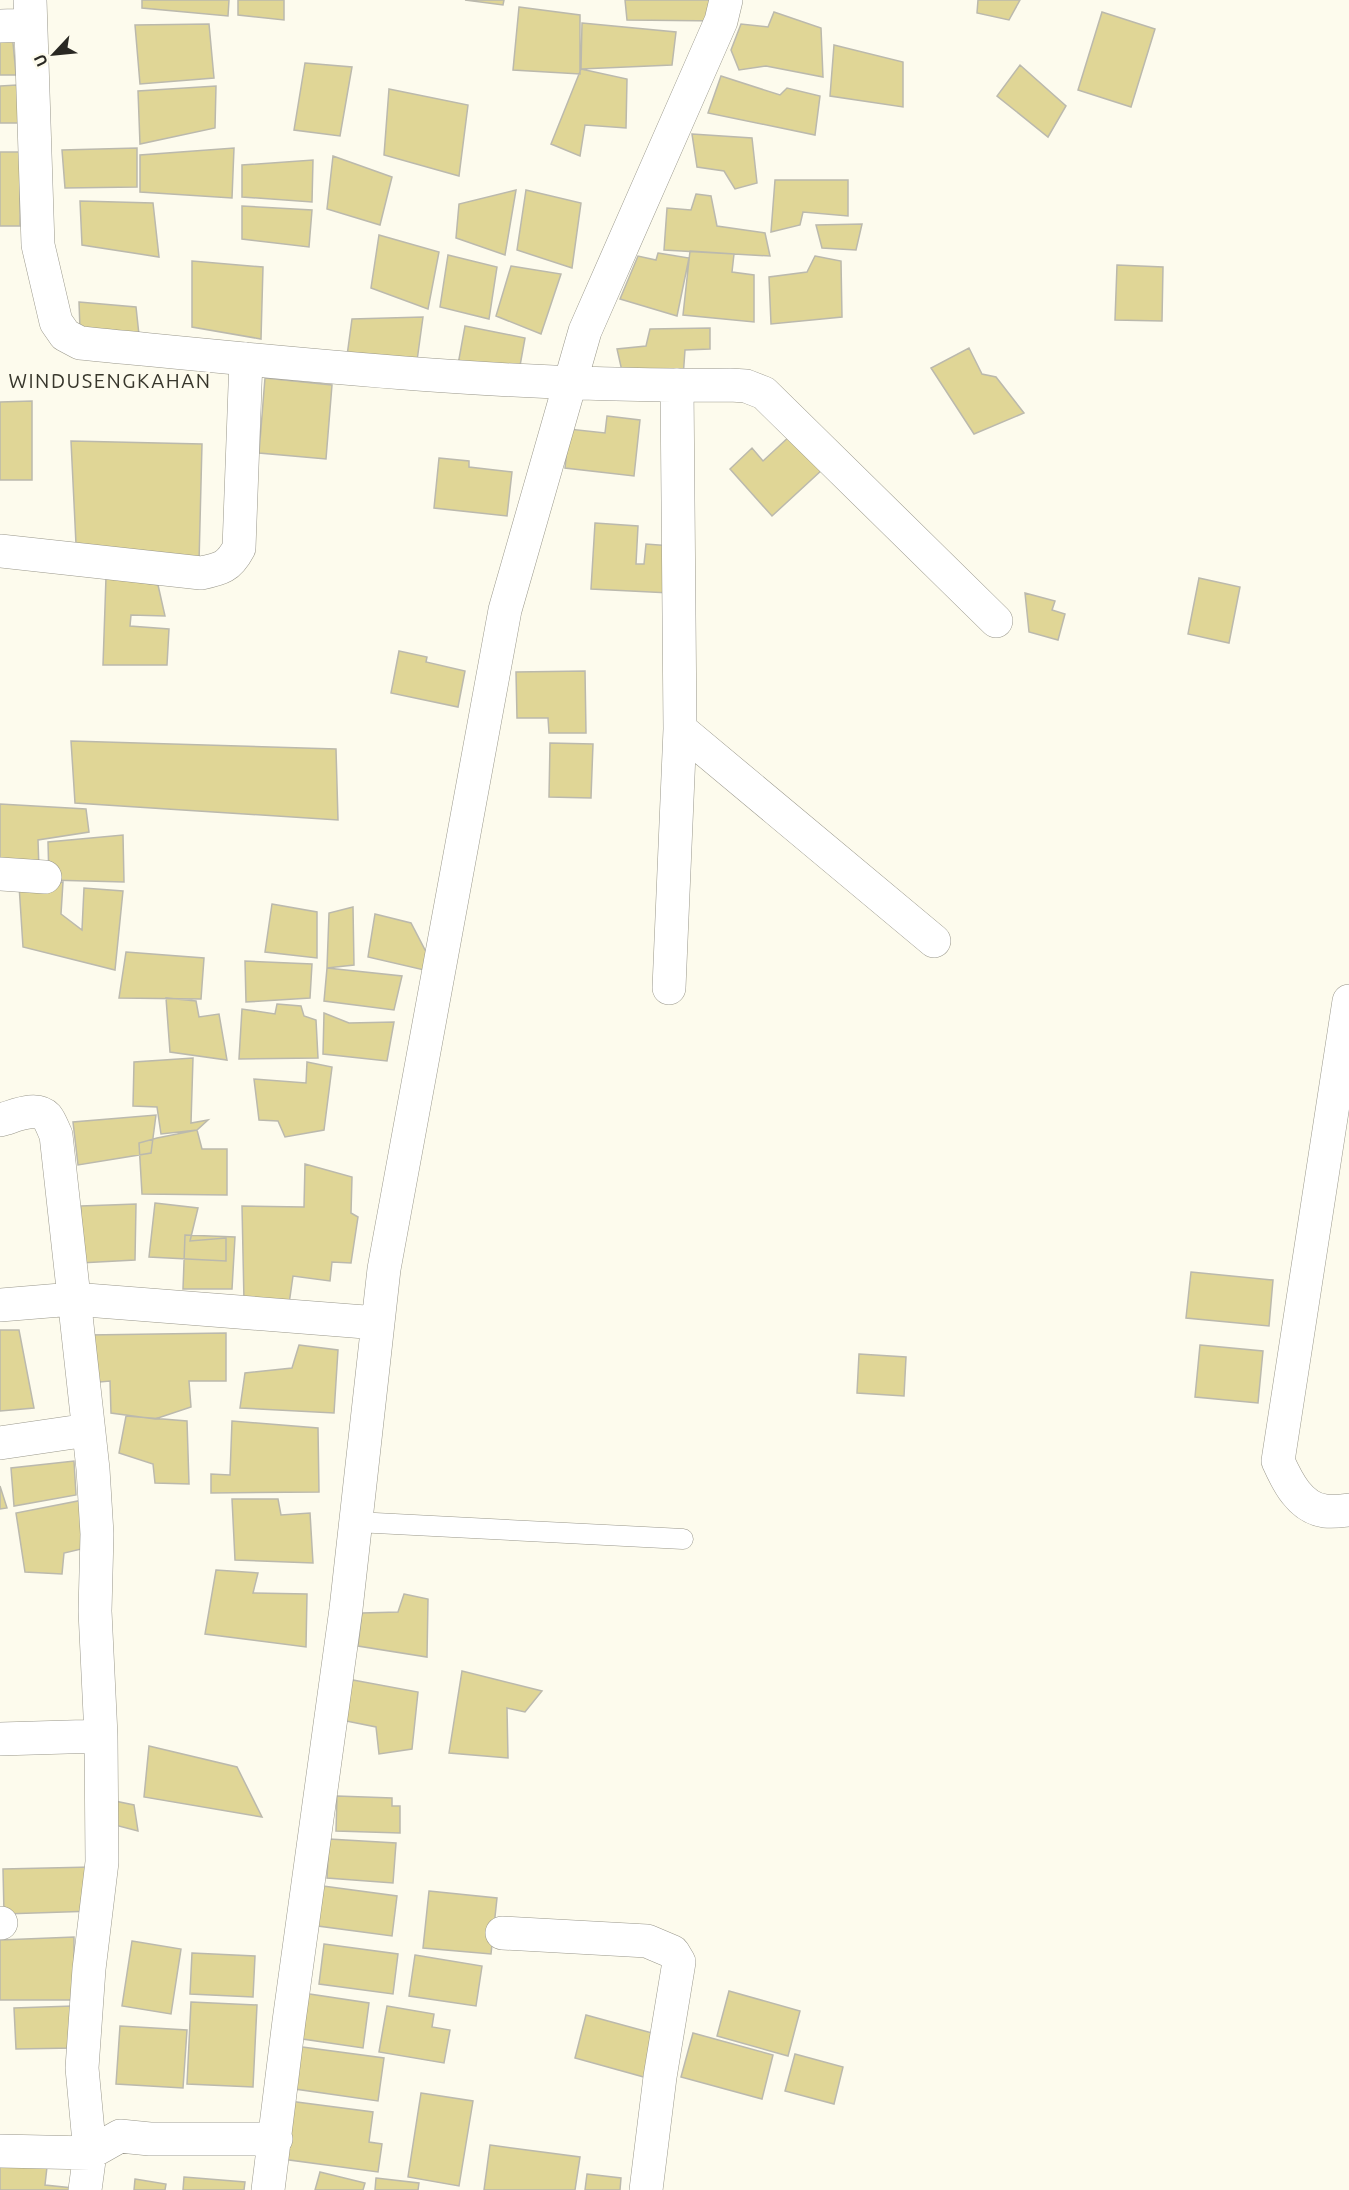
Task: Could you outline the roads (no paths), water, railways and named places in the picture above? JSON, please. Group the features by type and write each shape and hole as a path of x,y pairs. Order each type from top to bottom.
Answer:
{"street":[{"path":"268,2190 346,1610 386,1258 505,610 585,331 721,21 726,0"},
{"path":"20,17 38,245 56,322 65,335 80,343 378,372 570,383 746,386 764,393 996,621"},
{"path":"0,551 201,573 218,570 232,562 239,548 246,359"},
{"path":"669,988 680,729 677,385"},
{"path":"680,729 934,941"},
{"path":"0,874 45,877"},
{"path":"1349,1001 1278,1461 1289,1486 1307,1504 1323,1511 1349,1510"},
{"path":"0,1120 33,1111 41,1113 48,1118 56,1135 97,1534 95,1611 101,1736 102,1862 89,1969 82,2068 90,2153 85,2190"},
{"path":"0,1305 73,1299 378,1323"},
{"path":"0,1443 88,1430"},
{"path":"0,1739 101,1736"},
{"path":"502,1933 647,1941 673,1952 679,1962 660,2077 646,2190"},
{"path":"0,2151 90,2153 120,2136 150,2139 276,2139"}],"lane":[{"path":"356,1522 683,1539"}],"district":[{"name":"WINDUSENGKAHAN","path":"110,381"}]}
